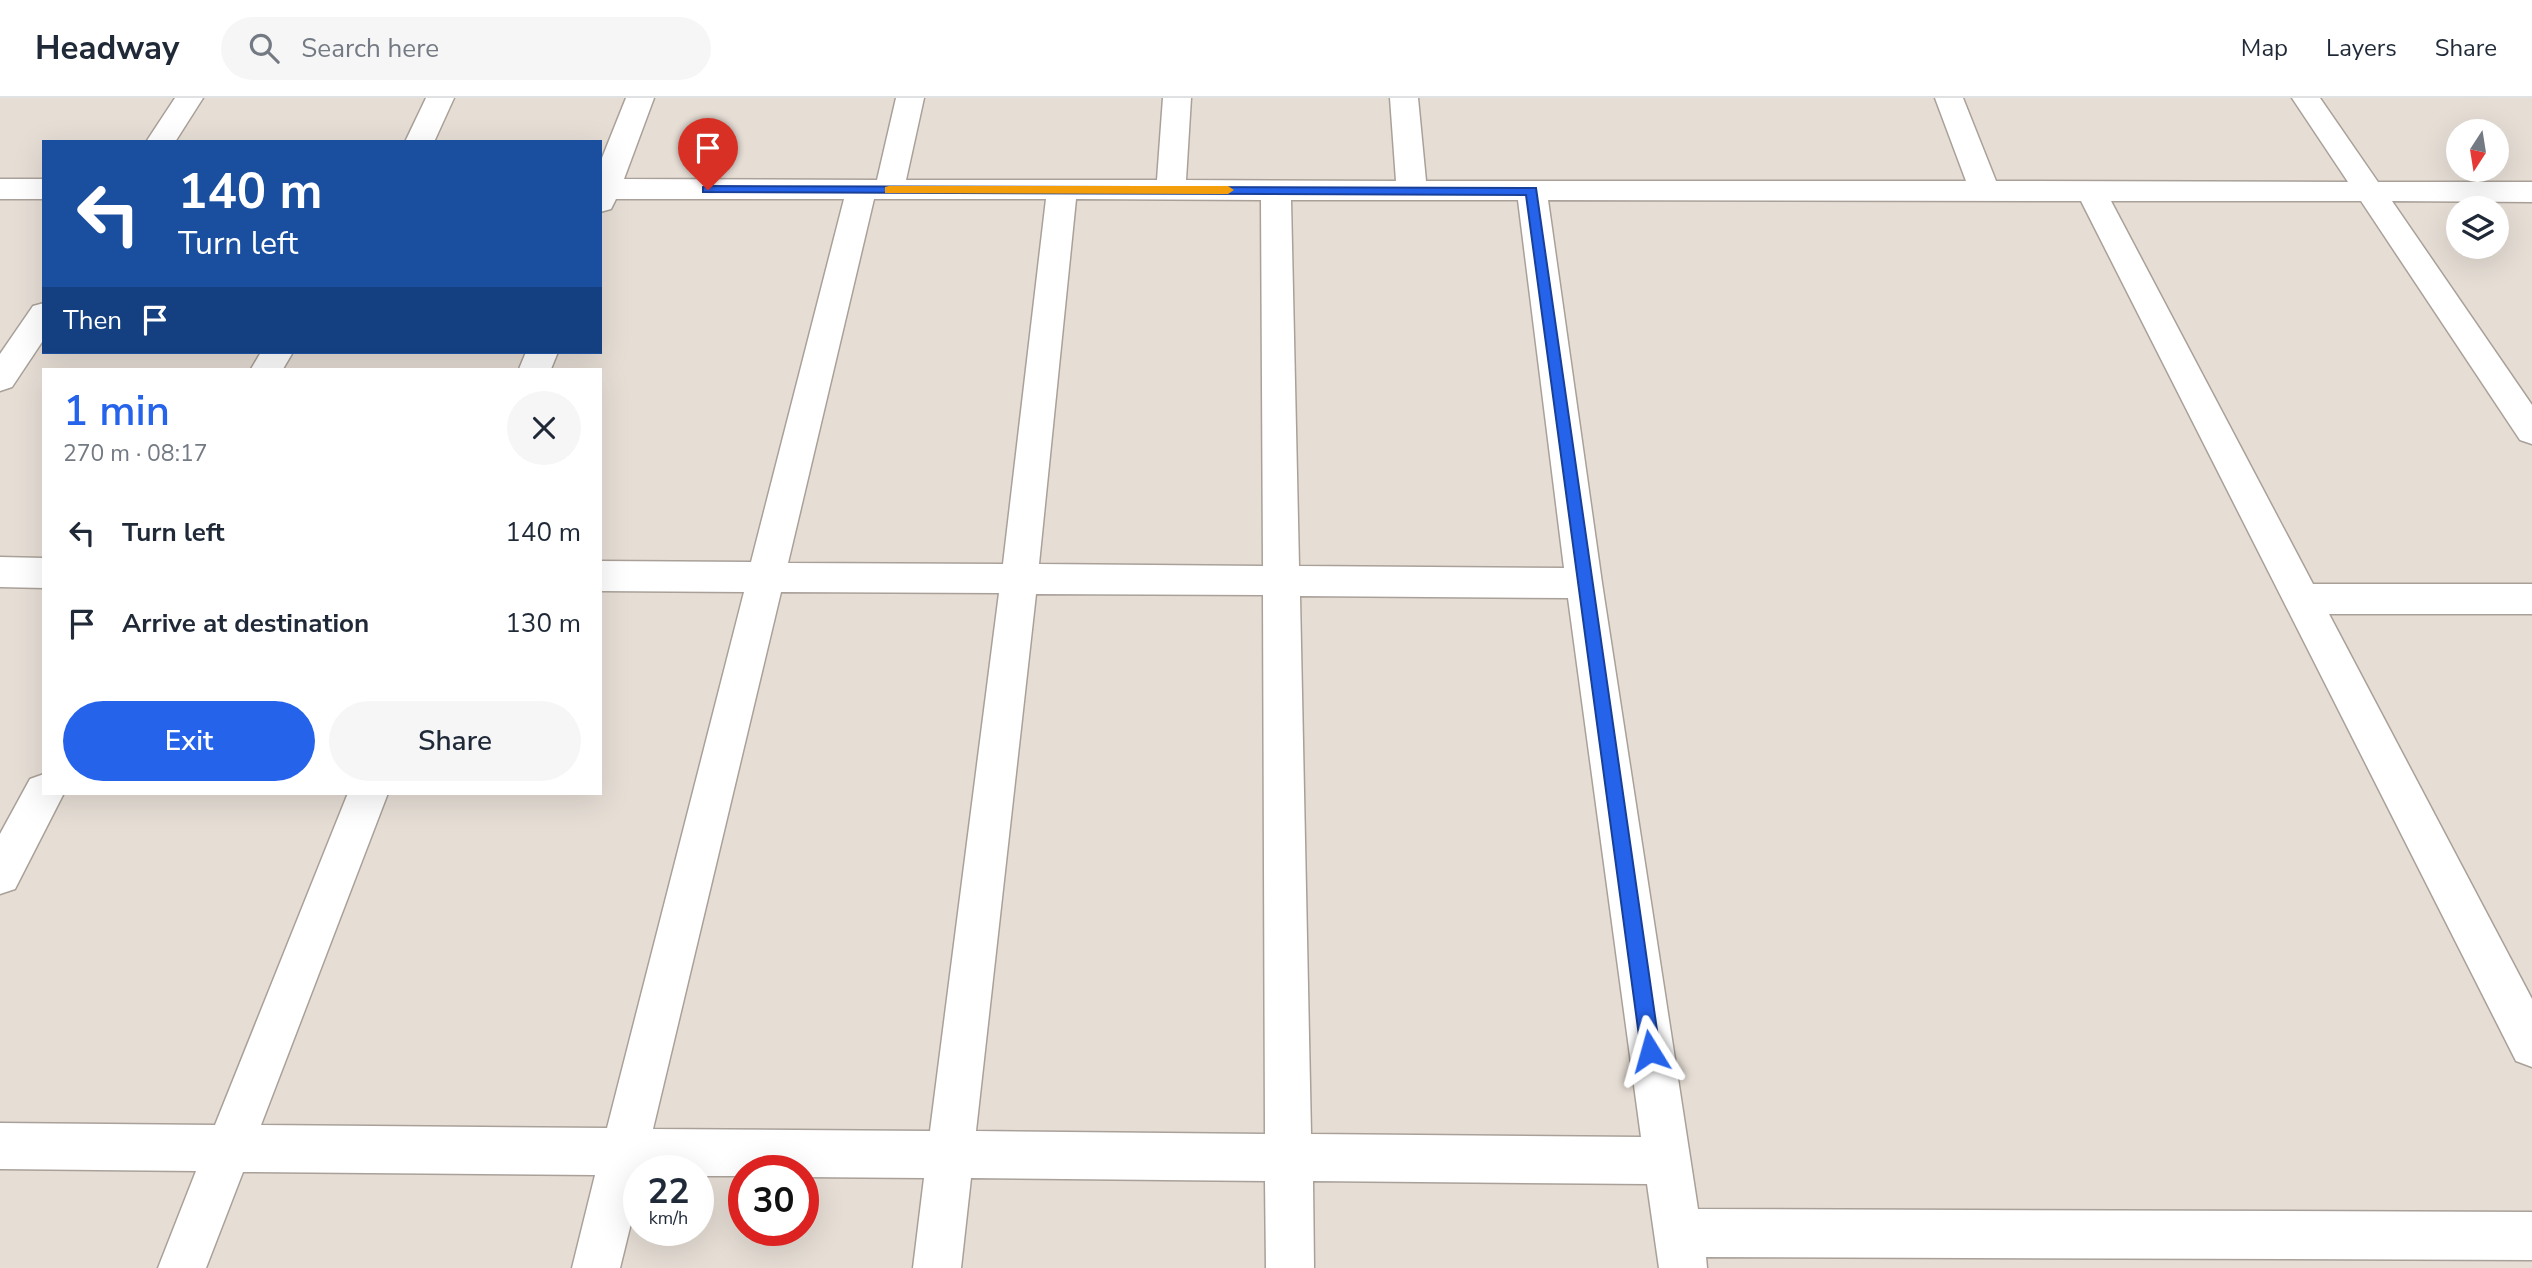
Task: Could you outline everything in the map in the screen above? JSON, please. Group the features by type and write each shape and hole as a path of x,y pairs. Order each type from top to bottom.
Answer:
{"street":[{"path":"161,140 189,98"},
{"path":"420,140 440,98"},
{"path":"640,98 602,194 875,190 2532,192"},
{"path":"596,1268 766,577 875,190 910,98"},
{"path":"1171,190 1177,98"},
{"path":"1404,98 1412,190"},
{"path":"1949,98 1985,191"},
{"path":"2306,98 2532,431"},
{"path":"0,189 42,189"},
{"path":"937,1268 1019,580 1062,190"},
{"path":"1276,190 1290,1268"},
{"path":"1532,191 1584,583 1680,1251 2532,1236"},
{"path":"2091,191 2532,1045"},
{"path":"0,379 42,317"},
{"path":"0,572 42,573"},
{"path":"602,576 1584,583"},
{"path":"2302,599 2532,599"},
{"path":"0,875 42,795"},
{"path":"182,1268 367,795"},
{"path":"0,1146 1666,1161"}],"slow traffic":[{"path":"889,190 1228,190"}],"route":[{"path":"708,190 1532,191 1650,1051"}]}
